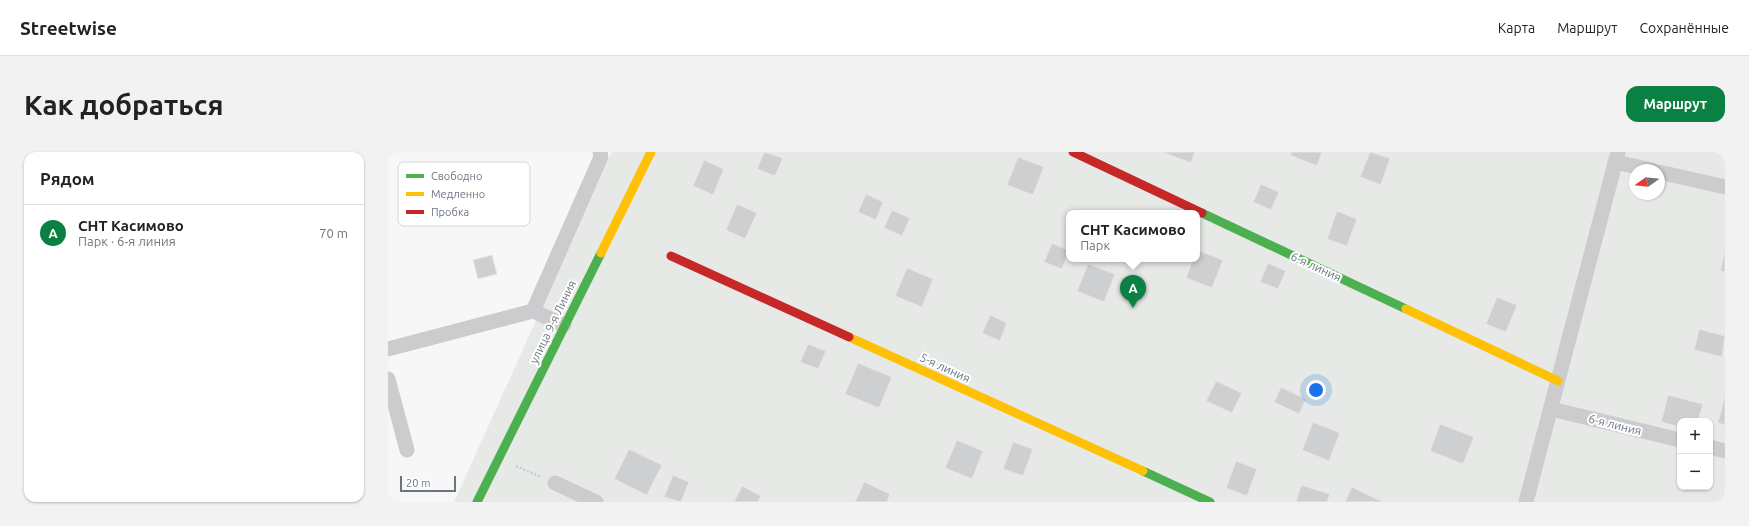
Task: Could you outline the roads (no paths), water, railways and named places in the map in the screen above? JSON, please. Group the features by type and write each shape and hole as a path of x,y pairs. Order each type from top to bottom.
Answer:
{"street":[{"path":"533,310 601,157 600,152"},
{"name":"улица 9-я Линия","path":"477,502 651,152"},
{"name":"6-я линия","path":"1073,152 1196,210"},
{"path":"1526,502 1617,157 1636,164"},
{"path":"1665,173 1725,187"},
{"name":"6-я линия","path":"1200,212 1558,381"},
{"name":"5-я линия","path":"671,256 1210,502"},
{"path":"388,349 533,310 564,325"},
{"path":"388,379 407,450"},
{"name":"6-я линия","path":"1551,409 1677,439"},
{"path":"1713,448 1725,451"},
{"path":"555,483 596,502"}],"place":[{"name":"СНТ Касимово","path":"1133,308"}]}
